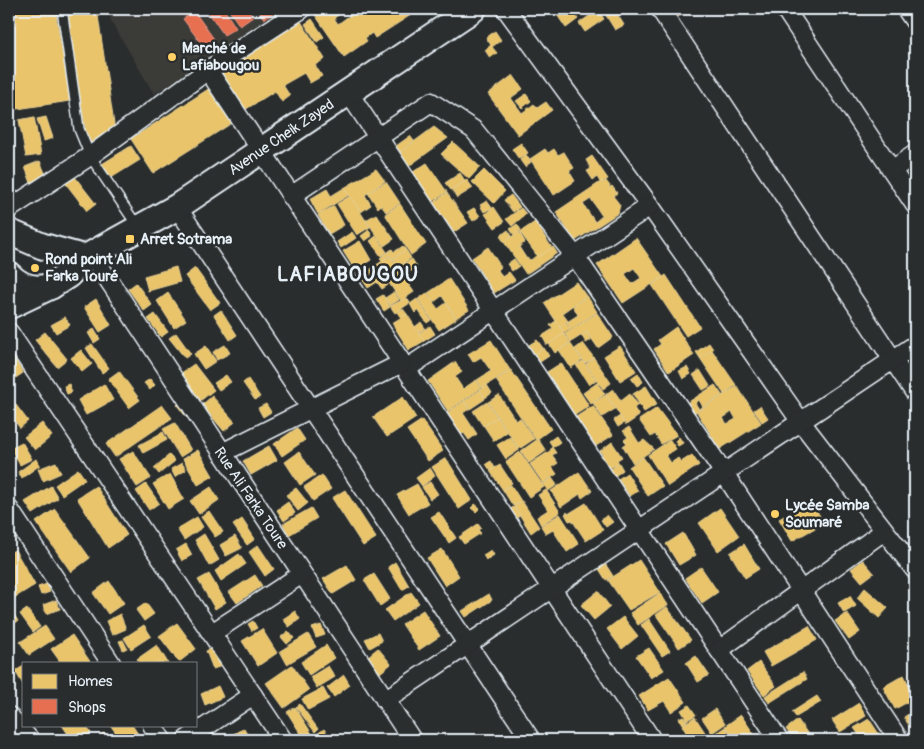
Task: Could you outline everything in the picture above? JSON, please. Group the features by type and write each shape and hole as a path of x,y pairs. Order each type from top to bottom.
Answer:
{"street":[{"path":"9,210 90,156 208,70 302,9"},
{"name":"Avenue Cheik Zayed","path":"9,306 54,284 89,257 177,207 473,9"},
{"path":"506,9 650,206 801,422 915,570"},
{"path":"660,9 915,393"},
{"path":"785,9 915,205"},
{"path":"906,9 915,22"},
{"path":"208,70 652,740"},
{"path":"348,92 779,740"},
{"path":"291,196 431,102 474,130 575,256 724,473 800,592 899,740"},
{"path":"892,170 915,154"},
{"path":"222,453 404,366 493,310 650,206"},
{"path":"177,207 531,740"},
{"path":"21,240 89,257"},
{"path":"9,275 14,280 28,287 40,290 54,284 61,272 58,261 52,252 21,240"},
{"name":"Rue Ali Farka Toure","path":"89,257 222,453 412,740"},
{"path":"9,332 283,740"},
{"path":"385,700 915,345"},
{"path":"9,509 110,662"},
{"path":"719,650 884,531"},
{"path":"212,633 302,574"},
{"path":"186,740 253,695"},
{"path":"9,716 30,740"},
{"path":"153,726 162,740"}],"lane":[{"path":"62,9 79,129 90,156 140,229"}],"shaded area":[{"name":"Marché de Lafiabougou","path":"108,9 287,9 154,94 111,21"}],"building: Homes":[{"path":"9,9 55,9 70,101 17,109 9,61"},
{"path":"66,9 97,9 115,131 88,144"},
{"path":"311,9 347,9 334,18 338,24 356,9 420,9 375,38 372,33 365,38 367,41 344,57"},
{"path":"553,9 571,9 578,19 566,28"},
{"path":"602,9 614,9 624,25 615,30"},
{"path":"670,9 690,9 676,18"},
{"path":"598,10 604,19 585,32 579,23"},
{"path":"312,19 324,37 317,42 305,24"},
{"path":"300,20 325,59 315,65 322,76 310,83 304,73 283,85 290,96 282,102 275,91 243,111 218,72"},
{"path":"495,31 501,40 492,47 497,53 490,58 485,50 491,45 486,38"},
{"path":"513,75 523,89 511,98 522,113 534,104 537,108 546,102 552,110 518,135 488,94"},
{"path":"210,88 232,123 153,173 131,139"},
{"path":"526,94 531,101 522,108 516,101"},
{"path":"34,117 41,155 26,157 19,120"},
{"path":"46,117 53,138 44,141 37,119"},
{"path":"434,127 448,138 409,166 400,152"},
{"path":"410,136 414,141 400,152 396,146"},
{"path":"453,142 480,167 469,179 441,154"},
{"path":"521,143 528,153 519,159 512,149"},
{"path":"131,146 140,160 111,178 102,164"},
{"path":"545,149 548,153 554,149 558,155 564,152 574,168 569,171 575,181 554,195 530,159"},
{"path":"526,155 531,162 525,167 520,160"},
{"path":"592,156 608,179 603,182 600,182 597,177 593,180 587,171 591,169 586,160"},
{"path":"40,161 48,180 33,188 25,167"},
{"path":"427,163 447,192 432,202 413,172"},
{"path":"376,169 385,181 365,195 371,205 361,212 344,188"},
{"path":"484,170 505,191 494,203 472,182"},
{"path":"72,173 96,204 87,211 63,180"},
{"path":"460,173 465,181 451,190 445,183"},
{"path":"467,180 473,188 457,198 452,190"},
{"path":"602,181 603,183 606,181 610,186 608,189 612,186 617,193 613,196 620,205 618,213 575,241 556,212","holes":["591,199 602,216 595,222 583,204"]},
{"path":"386,182 400,203 386,212 381,205 378,208 368,193"},
{"path":"344,188 349,195 318,214 310,199 327,189 331,196"},
{"path":"447,193 468,223 454,232 433,203"},
{"path":"511,195 520,207 513,212 504,200"},
{"path":"350,196 370,227 357,235 337,204"},
{"path":"487,201 492,208 484,212 480,205"},
{"path":"400,204 426,244 411,255 385,214"},
{"path":"334,206 344,225 329,234 318,215"},
{"path":"494,207 504,222 495,228 485,214"},
{"path":"474,208 480,216 473,221 467,212"},
{"path":"521,208 526,214 512,226 506,219"},
{"path":"376,214 394,239 384,246 366,220"},
{"path":"535,222 552,248 538,257 520,232"},
{"path":"517,224 521,230 514,235 510,229"},
{"path":"369,230 372,236 365,241 361,236"},
{"path":"508,230 512,236 504,242 500,236"},
{"path":"352,232 356,238 341,248 337,242"},
{"path":"519,232 525,242 519,247 526,258 531,260 553,247 557,253 526,274 504,242"},
{"path":"376,236 387,252 381,256 370,241"},
{"path":"636,238 663,277 623,303 597,265","holes":["634,268 641,278 632,284 625,274"]},
{"path":"360,241 371,260 355,270 343,251"},
{"path":"403,246 406,250 392,259 390,255 382,261 380,258 392,249 394,252"},
{"path":"488,247 501,267 498,270 502,277 509,272 515,280 494,293 472,258"},
{"path":"406,250 411,258 398,267 393,259"},
{"path":"390,256 398,268 368,288 360,276"},
{"path":"412,259 417,267 404,276 399,267"},
{"path":"514,259 519,266 512,271 507,264"},
{"path":"176,267 180,282 148,291 144,276"},
{"path":"195,268 220,303 210,310 185,276"},
{"path":"398,269 414,292 401,301 385,277"},
{"path":"666,275 700,327 686,336 652,285"},
{"path":"384,278 388,285 382,289 377,282"},
{"path":"449,279 469,310 456,318 442,296 434,302 428,293"},
{"path":"576,282 586,296 562,313 568,321 560,327 544,303"},
{"path":"136,283 152,305 144,311 128,289"},
{"path":"394,292 399,300 390,305 385,298"},
{"path":"168,293 186,320 174,328 157,301"},
{"path":"427,293 438,309 446,303 456,319 439,330 418,299"},
{"path":"383,295 390,307 384,311 376,299"},
{"path":"587,296 597,312 571,329 567,322 578,315 573,306"},
{"path":"407,298 410,303 395,313 390,306"},
{"path":"96,299 111,325 100,332 84,307"},
{"path":"417,299 431,320 427,323 418,310 415,313 410,304"},
{"path":"403,309 407,314 401,318 397,312"},
{"path":"221,310 237,335 230,340 214,315"},
{"path":"597,313 613,337 598,348 587,332 571,342 565,334"},
{"path":"155,314 168,332 161,337 148,319"},
{"path":"407,314 424,341 409,350 392,323"},
{"path":"65,317 70,325 56,333 51,325"},
{"path":"556,321 564,334 547,345 542,336 553,329 550,325"},
{"path":"421,322 425,328 419,332 415,327"},
{"path":"566,323 571,329 564,333 560,327"},
{"path":"430,326 435,334 424,341 419,333"},
{"path":"676,327 694,355 669,372 654,349 661,344 658,340"},
{"path":"94,329 100,339 94,343 88,333"},
{"path":"45,332 67,359 57,367 35,340"},
{"path":"587,332 591,340 586,343 582,336"},
{"path":"176,333 191,354 185,358 169,338"},
{"path":"564,334 570,342 555,353 549,344"},
{"path":"491,340 510,370 482,388 477,380 491,371 481,357 473,362 468,354"},
{"path":"537,340 543,348 535,354 529,345"},
{"path":"570,343 582,360 571,368 559,350"},
{"path":"583,343 594,358 585,363 575,349"},
{"path":"709,343 713,349 700,358 696,352"},
{"path":"92,344 109,368 102,373 86,348"},
{"path":"225,345 230,353 217,360 213,352"},
{"path":"206,346 216,361 204,369 194,354"},
{"path":"620,346 636,371 620,381 604,356"},
{"path":"544,348 549,356 540,362 535,354"},
{"path":"81,350 92,364 82,372 71,358"},
{"path":"712,350 736,385 724,394 700,358"},
{"path":"10,352 23,373 11,381 9,378"},
{"path":"594,358 611,383 603,389 586,364"},
{"path":"583,361 596,380 589,385 576,365"},
{"path":"455,362 462,372 455,377 463,389 476,380 481,388 448,411 428,381"},
{"path":"561,363 589,406 575,415 547,372"},
{"path":"194,364 214,390 200,401 180,374"},
{"path":"687,367 691,374 683,379 679,371"},
{"path":"511,370 551,429 536,440 496,380"},
{"path":"700,370 710,386 703,390 693,375"},
{"path":"119,371 140,400 129,408 108,379"},
{"path":"638,373 643,382 637,386 631,378"},
{"path":"226,375 231,382 219,390 214,383"},
{"path":"150,379 155,385 150,390 144,383"},
{"path":"248,379 260,397 255,400 243,383"},
{"path":"597,383 605,394 591,404 583,393"},
{"path":"69,384 72,392 67,394 64,386"},
{"path":"104,384 113,400 86,415 78,400"},
{"path":"487,385 492,393 485,398 480,390"},
{"path":"715,385 722,395 694,413 687,403","holes":["699,400 703,407 699,409 695,403"]},
{"path":"646,386 657,404 644,412 633,394"},
{"path":"737,386 761,423 720,449 697,412","holes":["732,412 736,419 727,424 723,418"]},
{"path":"613,389 621,401 630,394 638,405 634,408 639,416 626,425 606,394"},
{"path":"480,390 485,399 470,409 464,401"},
{"path":"499,395 516,421 520,418 534,439 519,449 488,402"},
{"path":"606,395 615,409 602,417 593,403"},
{"path":"212,396 235,422 224,431 202,405"},
{"path":"403,397 416,418 387,437 373,417"},
{"path":"13,401 28,421 20,428 9,414 9,405"},
{"path":"182,401 192,414 187,418 177,405"},
{"path":"464,401 469,409 463,413 477,434 469,440 464,433 459,436 444,415"},
{"path":"487,402 497,417 483,426 473,411"},
{"path":"266,404 271,412 263,417 258,408"},
{"path":"162,405 172,418 115,457 106,444"},
{"path":"593,406 613,435 596,446 576,417"},
{"path":"760,406 768,418 762,422 754,410"},
{"path":"657,408 677,435 661,444 655,434 651,437 639,420"},
{"path":"620,416 624,423 618,427 614,420"},
{"path":"497,417 507,432 494,441 484,426"},
{"path":"422,420 443,451 428,461 407,430"},
{"path":"42,423 52,436 35,450 24,437"},
{"path":"175,423 191,450 180,457 163,429"},
{"path":"629,427 639,443 644,440 654,449 633,463 623,446 627,443 624,440 628,437 623,431"},
{"path":"297,428 305,440 282,456 274,444"},
{"path":"163,432 167,440 143,453 139,445"},
{"path":"556,436 560,442 553,447 549,441"},
{"path":"510,437 519,450 506,459 497,445"},
{"path":"679,437 683,443 678,446 675,441"},
{"path":"538,439 546,451 529,463 521,451"},
{"path":"670,440 676,449 666,455 671,463 678,458 681,462 692,455 699,465 668,486 648,455"},
{"path":"22,442 32,459 20,465 10,448"},
{"path":"612,442 622,457 617,460 619,463 604,471 596,460 603,455 600,451"},
{"path":"269,446 277,460 251,475 243,461"},
{"path":"552,447 556,453 552,455 558,463 552,467 557,474 543,483 530,464 550,451"},
{"path":"198,450 213,476 198,485 183,459"},
{"path":"133,451 151,478 137,487 119,459"},
{"path":"299,452 315,475 300,485 285,462"},
{"path":"520,452 544,487 529,497 506,462"},
{"path":"169,455 175,461 159,474 154,468"},
{"path":"643,457 663,486 648,496 629,467"},
{"path":"446,458 472,500 459,509 432,467"},
{"path":"36,459 40,465 22,478 18,472"},
{"path":"491,461 495,468 490,470 486,464"},
{"path":"56,462 61,473 43,481 38,469"},
{"path":"182,463 186,470 175,477 171,469"},
{"path":"619,463 623,470 615,476 611,469"},
{"path":"500,465 512,483 503,490 490,471"},
{"path":"430,468 435,476 422,486 416,478"},
{"path":"78,469 85,479 62,495 55,485"},
{"path":"579,472 592,491 582,498 580,494 561,507 551,491"},
{"path":"627,473 638,491 630,496 618,479"},
{"path":"170,474 184,499 168,509 153,484"},
{"path":"322,475 331,489 313,501 304,487"},
{"path":"552,478 557,485 548,491 543,484"},
{"path":"430,482 438,494 430,499 422,487"},
{"path":"146,484 159,503 149,510 136,491"},
{"path":"417,484 428,503 409,514 397,495"},
{"path":"511,485 521,501 513,506 503,490"},
{"path":"51,486 58,498 33,514 25,502"},
{"path":"96,486 127,535 108,548 77,498"},
{"path":"211,487 219,500 199,514 190,501"},
{"path":"296,488 308,503 298,511 286,495"},
{"path":"345,490 376,538 363,546 332,498"},
{"path":"546,490 560,512 541,525 537,517 548,510 538,495"},
{"path":"522,501 539,527 531,533 514,506"},
{"path":"811,501 824,523 792,541 779,519"},
{"path":"288,502 295,513 284,521 277,510"},
{"path":"586,503 603,530 586,541 572,520 569,521 565,514"},
{"path":"475,504 480,508 476,512 471,508"},
{"path":"514,507 520,516 516,518 510,509"},
{"path":"311,508 317,518 289,535 283,524"},
{"path":"720,508 739,536 718,551 699,523"},
{"path":"55,509 90,558 71,572 36,522"},
{"path":"209,511 223,532 215,537 201,517"},
{"path":"439,512 456,538 449,543 431,517"},
{"path":"560,514 579,544 567,552 553,530 546,534 541,526"},
{"path":"607,515 613,522 606,527 601,520"},
{"path":"197,517 203,527 184,540 177,529"},
{"path":"242,519 255,539 247,545 233,525"},
{"path":"478,524 481,528 478,530 481,533 464,544 459,537"},
{"path":"683,533 696,555 679,565 666,544"},
{"path":"204,534 219,560 209,566 195,540"},
{"path":"235,536 242,548 226,556 220,545"},
{"path":"186,544 192,555 182,561 176,550"},
{"path":"744,544 759,569 745,578 730,553"},
{"path":"258,545 274,569 265,576 249,552"},
{"path":"442,549 459,576 445,586 427,558"},
{"path":"15,550 35,585 9,601 9,553"},
{"path":"491,550 494,555 486,560 483,555"},
{"path":"239,554 246,564 221,581 215,571"},
{"path":"639,560 660,592 629,610 608,580"},
{"path":"863,560 874,573 862,582 851,569"},
{"path":"395,562 409,586 402,590 388,567"},
{"path":"347,565 356,580 333,594 323,579"},
{"path":"606,565 613,576 606,580 599,569"},
{"path":"701,567 718,592 702,603 685,578"},
{"path":"209,574 226,602 215,609 198,580"},
{"path":"374,574 390,599 380,606 364,580"},
{"path":"255,575 262,586 237,603 229,592"},
{"path":"109,581 124,603 108,614 93,593"},
{"path":"47,584 50,592 41,595 38,587"},
{"path":"865,588 888,608 879,618 857,598"},
{"path":"598,591 610,607 594,620 581,605"},
{"path":"411,592 419,603 393,621 385,610"},
{"path":"660,593 668,605 638,625 630,613"},
{"path":"489,594 492,600 466,617 462,611"},
{"path":"850,596 856,606 844,613 838,603"},
{"path":"56,600 60,609 46,614 43,605"},
{"path":"146,603 154,614 144,621 136,610"},
{"path":"667,607 691,640 679,648 656,615"},
{"path":"27,609 40,627 33,632 20,614"},
{"path":"11,610 18,621 9,627 9,612"},
{"path":"423,610 440,636 419,650 402,624"},
{"path":"295,611 300,619 289,627 283,619"},
{"path":"847,613 860,632 849,640 835,621"},
{"path":"120,614 126,629 112,635 106,621"},
{"path":"623,617 638,636 622,649 607,629"},
{"path":"649,619 670,651 662,656 641,625"},
{"path":"253,621 257,628 252,631 248,624"},
{"path":"177,623 196,649 179,662 159,636"},
{"path":"144,625 151,636 131,649 124,638"},
{"path":"321,625 325,635 316,638 312,628"},
{"path":"45,626 54,639 29,655 20,642"},
{"path":"809,626 817,640 771,666 763,652"},
{"path":"262,629 277,653 258,666 242,641"},
{"path":"288,631 294,638 287,644 281,637"},
{"path":"378,633 382,641 370,648 365,639"},
{"path":"308,634 316,647 287,664 280,651"},
{"path":"72,635 90,662 60,662 51,649"},
{"path":"123,640 127,648 123,650 119,641"},
{"path":"157,645 167,662 139,662 137,659"},
{"path":"326,645 334,658 309,675 301,662"},
{"path":"215,647 222,666 213,669 206,651"},
{"path":"378,648 391,664 380,673 367,657"},
{"path":"649,648 664,670 651,678 636,656"},
{"path":"696,656 709,675 698,682 686,663"},
{"path":"759,662 776,686 764,695 747,671"},
{"path":"292,665 309,690 284,708 266,683"},
{"path":"328,666 335,677 317,688 310,677"},
{"path":"22,667 22,683 15,671"},
{"path":"803,672 807,679 769,703 765,696"},
{"path":"344,675 350,685 334,697 327,688"},
{"path":"904,675 915,698 895,709 883,687"},
{"path":"669,677 686,702 671,712 664,701 648,710 639,696"},
{"path":"218,686 223,697 205,705 201,694"},
{"path":"323,688 329,699 308,710 302,699"},
{"path":"817,696 821,702 796,717 792,712"},
{"path":"859,703 866,716 840,732 832,720"},
{"path":"300,704 318,729 315,732 296,707"},
{"path":"689,705 696,715 687,720 681,710"},
{"path":"295,707 312,734 304,739 287,712"},
{"path":"715,709 725,724 712,733 702,718"},
{"path":"915,710 915,736 904,717"},
{"path":"741,715 758,740 735,740 725,726"},
{"path":"683,716 687,721 682,724 679,718"},
{"path":"695,717 708,737 703,740 681,740 688,736 682,725"},
{"path":"869,719 883,740 863,740 854,728"},
{"path":"798,720 812,740 794,740 786,729"},
{"path":"63,726 86,726 91,733 80,740 72,740"},
{"path":"111,726 133,726 142,740 121,740"},
{"path":"725,727 733,740 715,740 712,736"},
{"path":"9,728 17,740 9,740"},
{"path":"244,728 249,737 244,740 223,740"},
{"path":"324,729 332,740 309,740"},
{"path":"104,733 110,740 94,740"}],"building: Shops":[{"path":"111,9 126,9 112,13"},
{"path":"206,9 224,9 236,28 224,35"},
{"path":"228,9 247,9 253,17 240,26"},
{"path":"258,9 274,9 276,11 264,19"},
{"path":"194,11 214,39 203,46 183,19"}],"place":[{"name":"Marché de Lafiabougou","path":"172,57"},
{"name":"Arret Sotrama","path":"130,239"},
{"name":"Rond point Ali Farka Touré","path":"35,268"},
{"name":"Lycée Samba Soumaré","path":"775,514"}],"district":[{"name":"LAFIABOUGOU","path":"348,274"}]}
